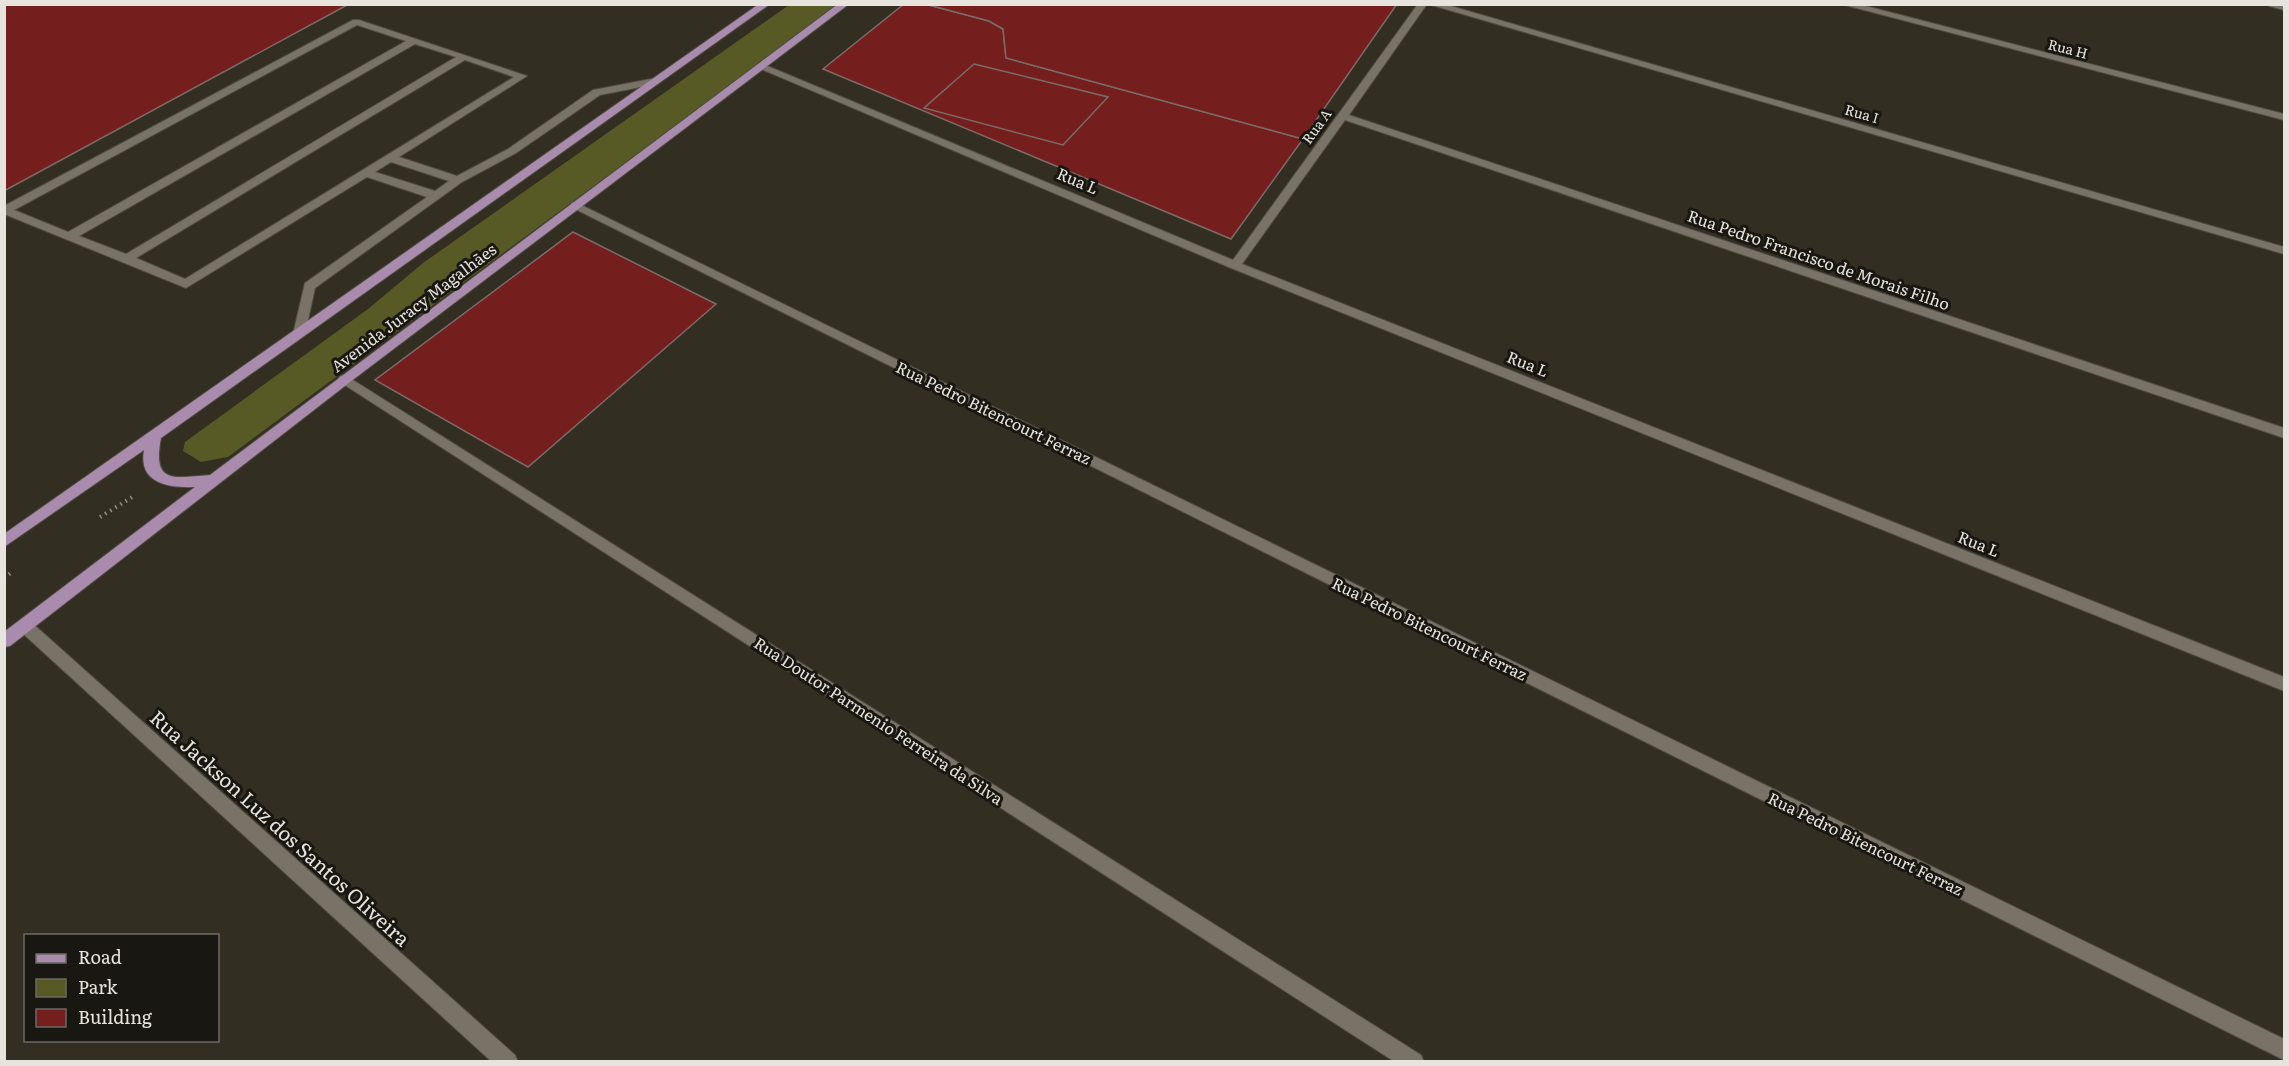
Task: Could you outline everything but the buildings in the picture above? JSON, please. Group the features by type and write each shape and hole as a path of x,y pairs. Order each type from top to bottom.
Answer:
{"main road":[{"path":"4,542 766,4"},
{"name":"Avenida Juracy Magalhães","path":"4,641 345,379 845,4"},
{"path":"154,437 150,460 154,472 162,478 178,482 214,480"}],"street":[{"name":"Rua A","path":"1235,266 1423,4"},
{"name":"Rua I","path":"1432,4 2284,251"},
{"name":"Rua H","path":"1845,4 2284,117"},
{"path":"2272,4 2284,8"},
{"path":"356,22 414,40 522,76 186,284 5,210 356,22"},
{"path":"69,237 414,40"},
{"path":"127,258 463,57"},
{"name":"Rua L","path":"761,67 1235,266 2284,684"},
{"path":"299,334 309,286 458,180 512,151 597,92 656,81"},
{"name":"Rua Pedro Francisco de Morais Filho","path":"1342,116 2284,433"},
{"path":"391,158 458,180"},
{"path":"368,173 437,196"},
{"name":"Rua Pedro Bitencourt Ferraz","path":"575,206 2284,1050"},
{"name":"Rua Doutor Parmenio Ferreira da Silva","path":"345,379 1414,1062"},
{"name":"Rua Jackson Luz dos Santos Oliveira","path":"25,626 508,1062"}],"green space":[{"path":"789,5 838,5 228,457 201,462 183,451 185,442 368,309 423,263"}]}
